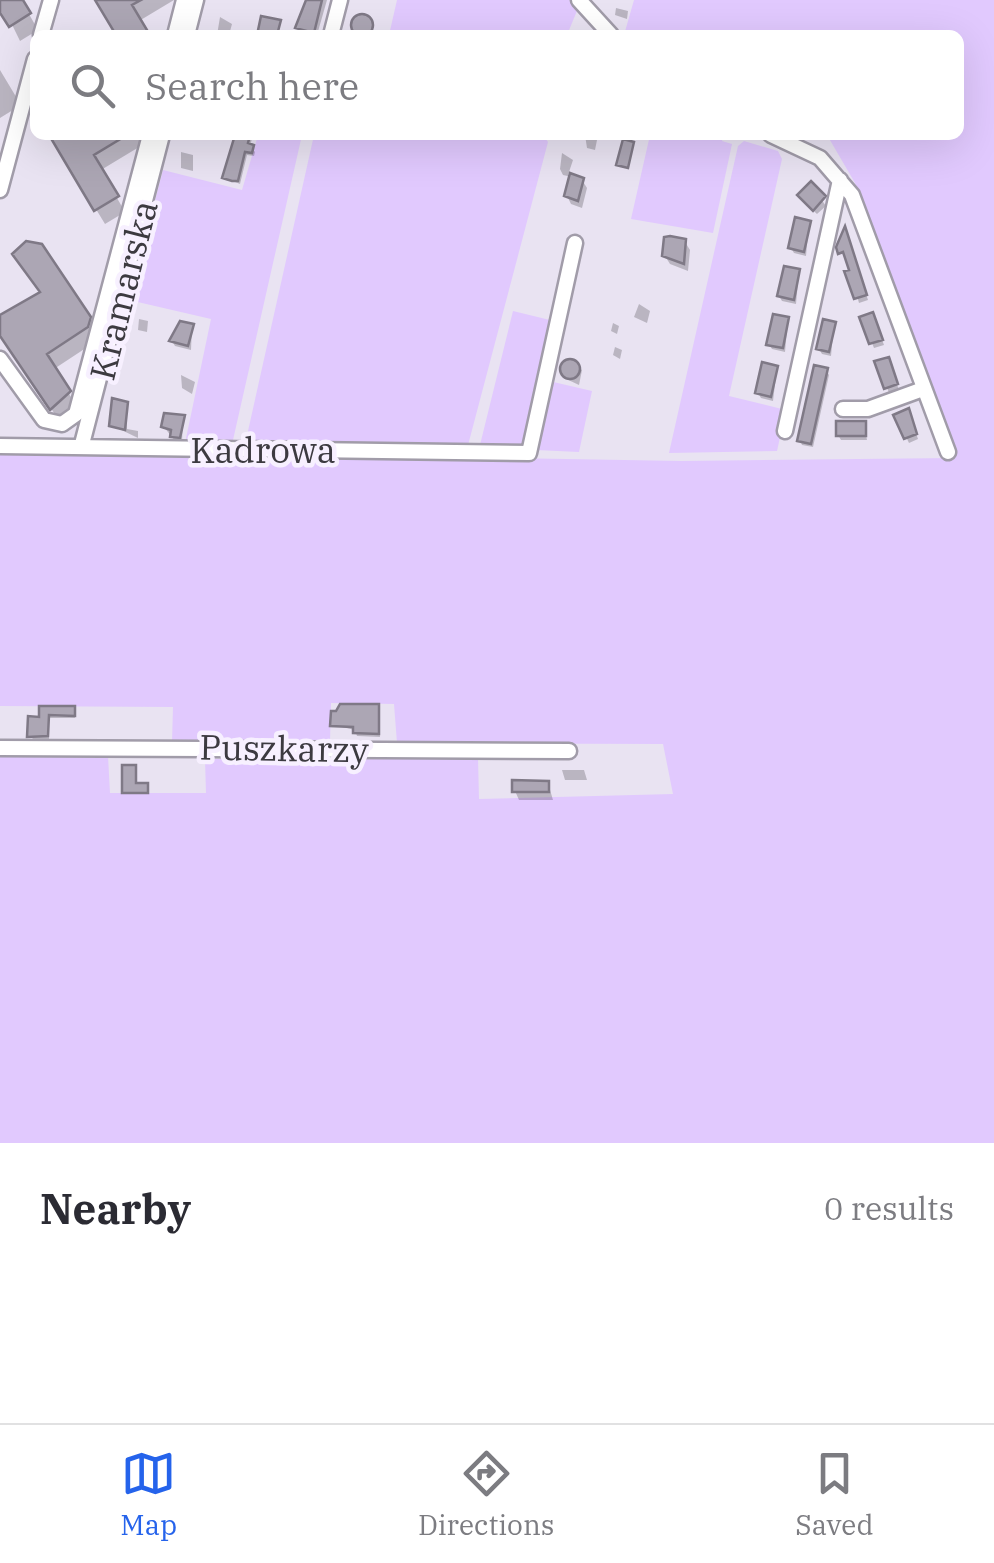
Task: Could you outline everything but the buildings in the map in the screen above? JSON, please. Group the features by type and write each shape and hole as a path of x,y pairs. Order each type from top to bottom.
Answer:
{"street":[{"path":"43,30 50,0"},
{"path":"176,30 184,0"},
{"path":"188,30 196,0"},
{"path":"332,30 340,0"},
{"path":"579,0 606,30"},
{"path":"0,190 30,78"},
{"path":"0,359 39,416 56,424 68,421 79,408 149,140"},
{"name":"Kramarska","path":"82,444 161,140"},
{"path":"782,140 820,158 840,180 864,220 948,452"},
{"path":"785,431 840,180"},
{"name":"Kadrowa","path":"0,446 82,444 94,450 528,453 575,243"},
{"path":"843,409 868,409 923,389"},
{"path":"54,447 56,424"},
{"name":"Puszkarzy","path":"0,748 569,751"}],"shaded area":[{"path":"397,0 572,0 579,6 569,30 390,30"},
{"path":"634,0 994,0 994,1143 0,1143 0,757 108,756 110,793 206,793 205,759 478,758 479,799 673,794 663,744 397,743 394,704 331,703 330,742 172,742 173,707 0,706 0,455 91,451 682,461 954,458 855,183 830,140 964,140 964,30 625,30"},
{"path":"257,140 301,140 233,440 224,448 184,448 211,319 129,300 163,170 242,190"},
{"path":"313,140 547,140 467,449 252,447 246,440"},
{"path":"649,140 722,140 732,144 713,233 631,219"},
{"path":"744,141 778,151 782,159 729,396 786,410 777,451 669,453 738,146"},
{"path":"513,311 554,321 525,450 479,449"},
{"path":"549,381 592,391 579,452 536,450"}]}
